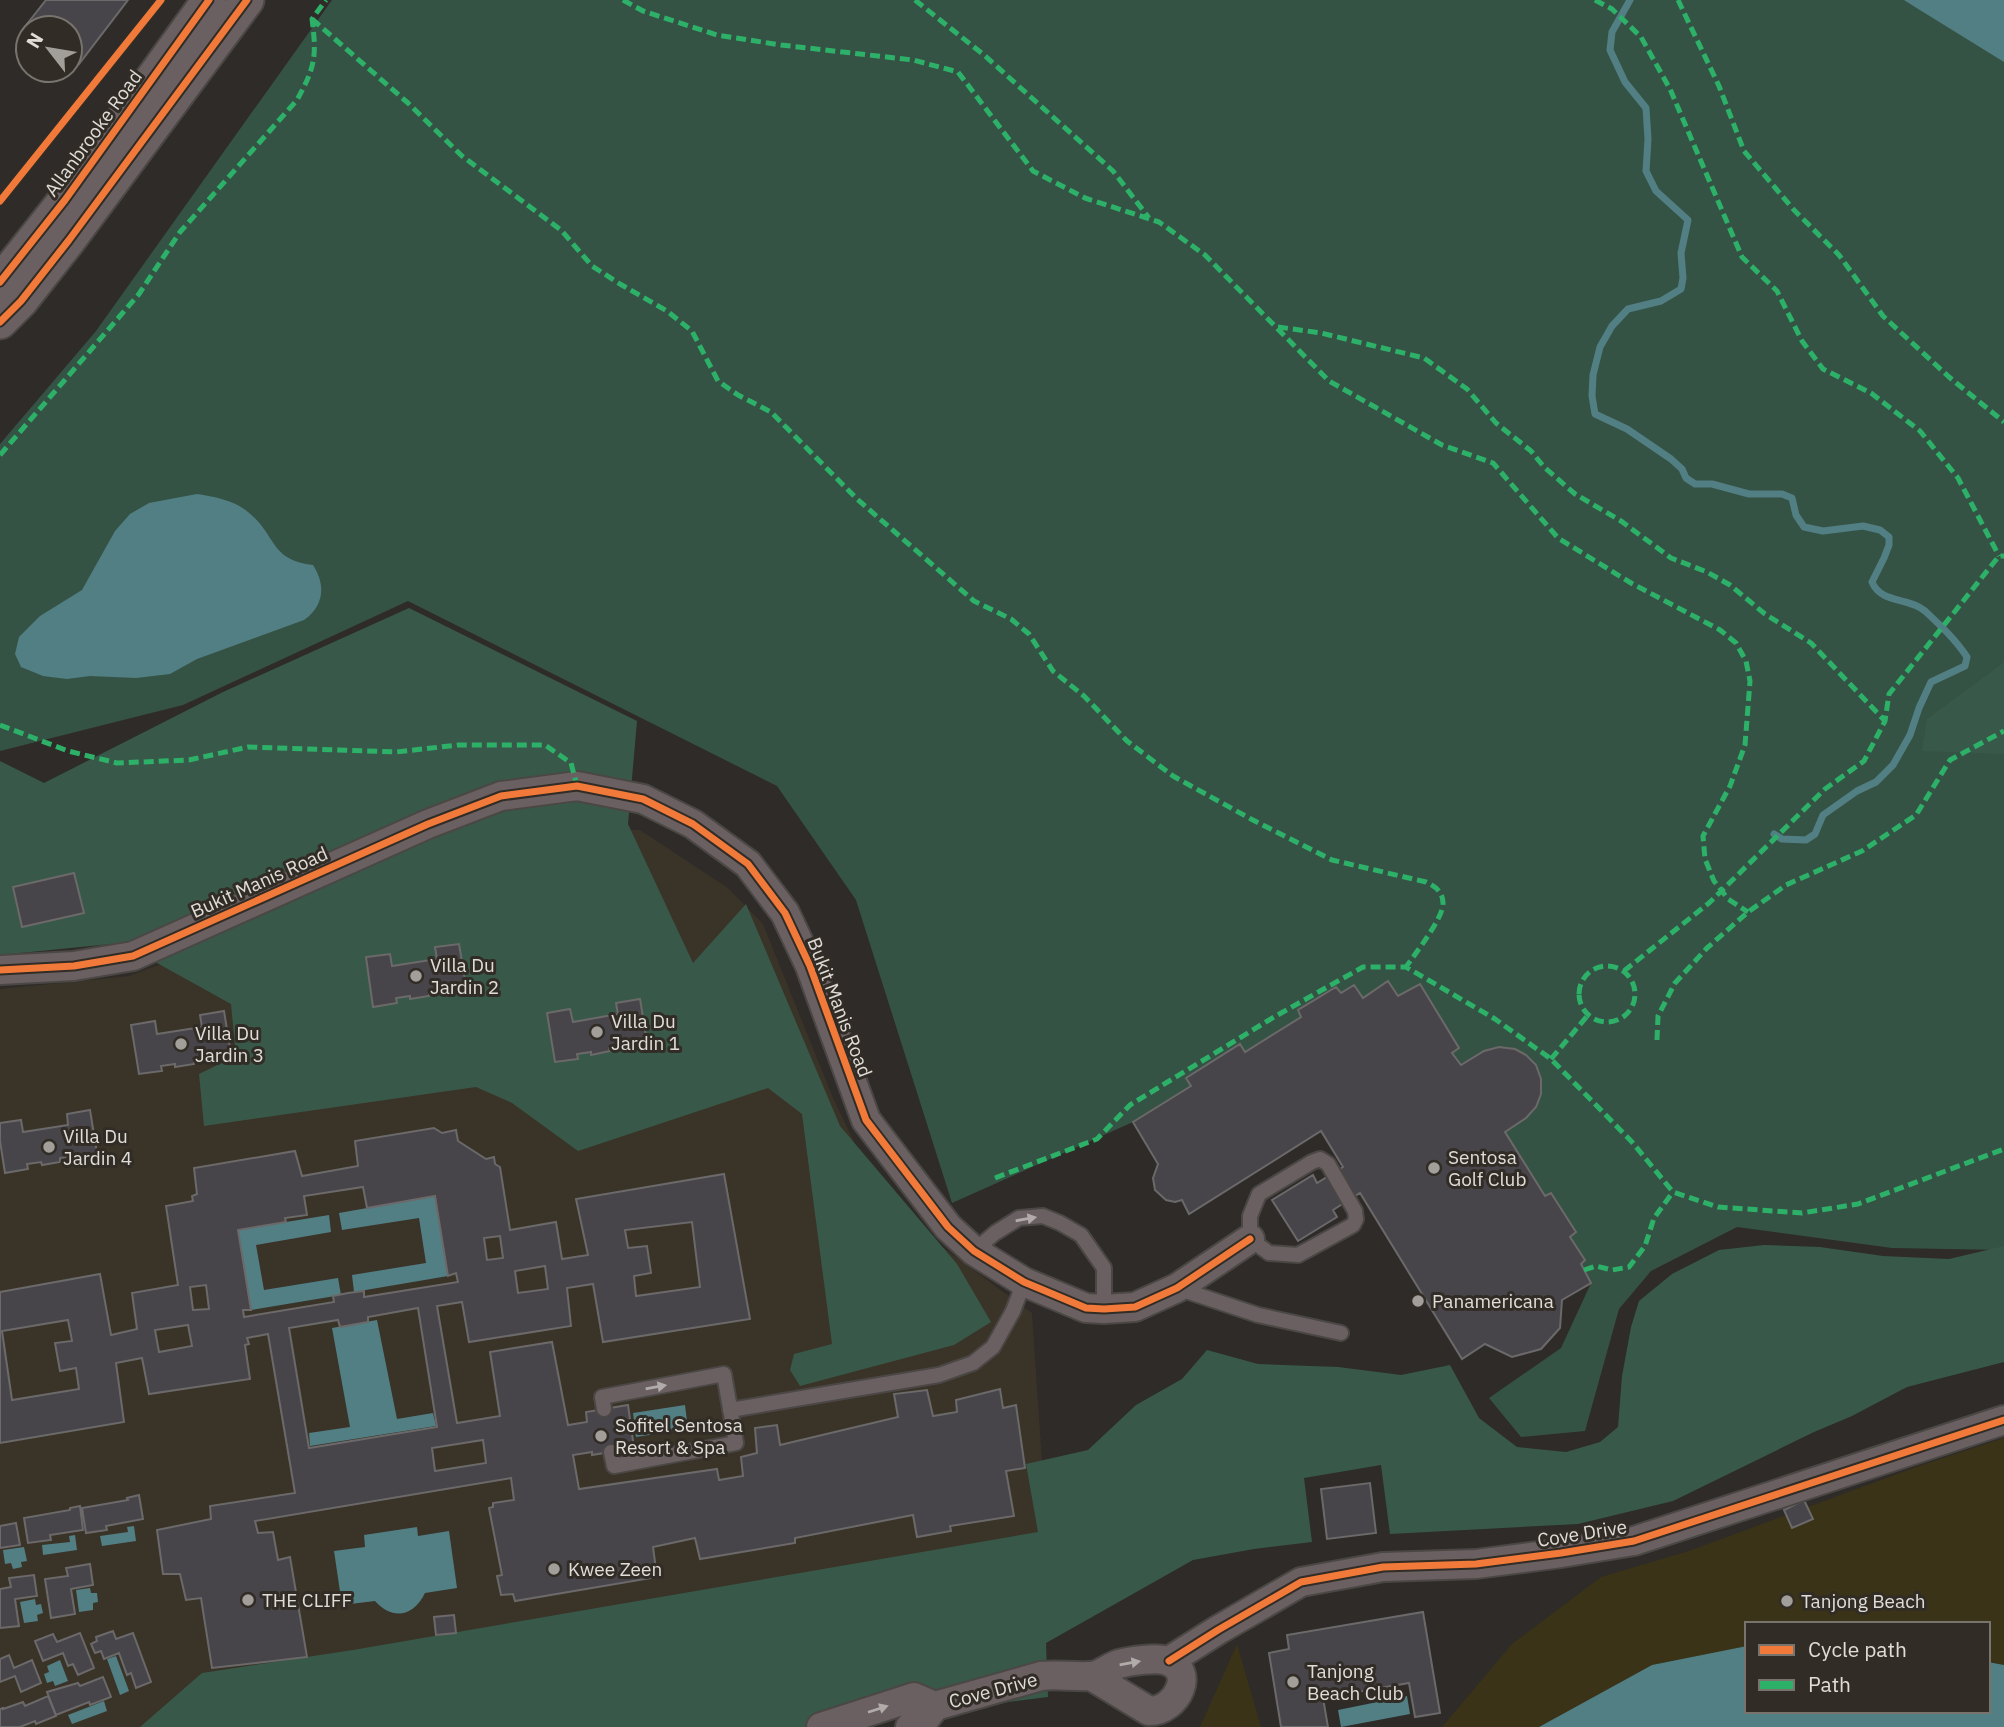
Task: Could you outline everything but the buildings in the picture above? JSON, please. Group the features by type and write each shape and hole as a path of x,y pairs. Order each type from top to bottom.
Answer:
{"street":[{"name":"Allanbrooke Road","path":"0,282 65,200 209,0"},
{"path":"0,322 21,301 69,240 247,0"},
{"name":"Bukit Manis Road","path":"0,970 74,965 133,956 428,824 501,796 577,786 643,799 693,824 748,864 785,913 810,966 866,1120 948,1227 974,1251 1024,1282 1086,1308 1104,1309 1135,1307 1177,1288 1250,1239"},
{"name":"Cove Drive","path":"910,1727 922,1723 935,1706 1041,1676 1093,1676 1118,1664 1155,1659 1169,1661 1301,1582 1383,1567 1476,1564 1634,1541 2004,1420"},
{"path":"1093,1676 1140,1706 1156,1711 1166,1708 1177,1697 1181,1683 1181,1674 1169,1661"},
{"name":"Cove Drive","path":"821,1727 914,1697 935,1706"}],"lane":[{"path":"1320,1160 1328,1164 1355,1211 1356,1219 1353,1225 1298,1255 1269,1253 1250,1239 1250,1216 1259,1194 1312,1162 1320,1160"},
{"path":"974,1251 1019,1218 1043,1216 1060,1223 1081,1235 1104,1268 1104,1309"},
{"path":"730,1410 939,1375 973,1363 993,1347 1013,1311 1024,1282"},
{"path":"1177,1288 1258,1315 1341,1333"},
{"path":"604,1409 602,1397 724,1374 736,1443 614,1466 611,1452"}],"shaded area":[{"path":"460,830 640,830 728,888 763,924 833,1098 872,1179 930,1238 1032,1313 1047,1536 206,1727 0,1727 0,989 129,976 222,941"}],"green space":[{"path":"332,0 2004,0 2004,1250 1892,1248 1737,1227 1651,1271 1619,1309 1585,1431 1521,1437 1489,1398 1561,1348 1591,1283 1581,1264 1585,1260 1570,1237 1576,1232 1551,1193 1545,1196 1505,1132 1522,1122 1540,1098 1540,1077 1536,1067 1521,1052 1500,1047 1485,1051 1461,1065 1452,1053 1458,1047 1420,984 1398,996 1388,981 1363,998 1354,985 1341,993 1336,987 1298,1010 1301,1017 1245,1052 1240,1045 1191,1086 1133,1122 952,1203 856,900 777,786 408,601 183,705 0,751 0,444 96,331"},
{"path":"409,608 637,721 628,824 693,963 746,904 840,1126 957,1264 991,1322 954,1345 800,1386 790,1370 794,1354 832,1344 802,1114 768,1088 578,1151 512,1103 476,1087 204,1126 199,1074 236,1056 231,1004 121,943 0,955 0,761 44,783 223,692"},
{"path":"2004,661 2004,754 1922,751 1927,719"},
{"path":"1764,1245 1820,1247 1883,1256 1949,1259 2004,1246 2004,1362 1907,1387 1673,1501 1578,1524 1390,1534 1381,1465 1304,1478 1312,1542 1193,1560 1046,1643 1048,1697 814,1727 140,1727 202,1673 353,1650 1038,1532 1026,1464 1088,1450 1136,1405 1182,1379 1207,1350 1258,1364 1338,1367 1401,1375 1450,1365 1479,1418 1517,1447 1566,1452 1600,1442 1618,1427 1622,1376 1639,1301 1672,1274 1719,1250"}],"sand":[{"name":"Tanjong Beach","path":"2004,1438 2004,1665 1990,1662 1990,1622 1745,1622 1745,1646 1652,1665 1539,1727 1442,1727 1512,1644 1601,1577 1689,1551 1919,1466"},
{"path":"1237,1644 1261,1727 1200,1727"}],"water":[{"path":"1904,0 2004,0 2004,62 1915,7"},
{"path":"197,494 224,500 243,508 288,558 313,565 320,580 321,595 311,614 304,620 197,659 170,674 136,678 90,676 67,679 43,676 21,667 15,654 19,637 40,616 82,590 115,531 130,514 149,503"},
{"path":"435,1196 448,1276 354,1292 352,1275 426,1263 419,1218 342,1230 339,1213"},
{"path":"329,1215 331,1232 256,1245 264,1290 338,1278 341,1295 251,1310 238,1230"},
{"path":"377,1320 397,1419 433,1413 436,1426 310,1446 309,1433 350,1427 332,1328"},
{"path":"685,1405 688,1429 636,1437 633,1413"},
{"path":"134,1526 136,1541 102,1546 100,1536 128,1532 127,1527"},
{"path":"417,1527 418,1536 449,1531 457,1588 425,1593 415,1607 403,1613 389,1611 375,1601 342,1605 334,1551 365,1547 364,1535"},
{"path":"75,1535 77,1550 43,1555 42,1545 70,1542 69,1536"},
{"path":"24,1547 27,1561 21,1562 22,1567 13,1569 11,1563 5,1564 3,1550"},
{"path":"90,1588 91,1593 97,1593 98,1602 93,1603 93,1610 79,1612 76,1590"},
{"path":"35,1599 36,1605 41,1604 43,1613 37,1615 38,1621 24,1623 20,1602"},
{"path":"1745,1646 1745,1713 1990,1713 1990,1662 2004,1665 2004,1727 1539,1727 1652,1665"},
{"path":"116,1656 129,1691 120,1695 107,1659"},
{"path":"60,1660 68,1681 55,1686 53,1681 47,1683 44,1674 49,1672 47,1666"},
{"path":"1407,1696 1410,1714 1341,1727 1338,1710"},
{"path":"104,1701 107,1711 72,1724 68,1715"}],"waterway":[{"path":"1630,0 1612,32 1610,50 1625,82 1646,108 1646,171 1656,191 1688,220 1681,253 1681,289 1661,301 1628,309 1612,326 1600,347 1593,375 1595,414 1627,429 1671,459 1682,469 1686,478 1695,484 1712,484 1749,494 1782,494 1792,498 1796,515 1804,527 1823,531 1863,526 1880,530 1889,537 1889,545 1872,582 1876,589 1882,594 1925,611 1967,657 1965,666 1931,682 1910,735 1893,765 1876,782 1857,791 1823,815 1815,834 1806,840 1782,839 1774,834"}],"marked path":[{"path":"0,455 139,294 180,232 297,100 308,79 313,61 312,19 326,0"},
{"path":"623,0 643,11 717,35 913,60 958,72 1033,171 1085,198 1159,222 1205,255 1329,381 1442,445 1493,463 1558,538 1631,583 1720,630 1736,643 1746,661 1750,681 1745,745 1730,786 1703,836 1705,859 1714,881 1728,899 1748,912"},
{"path":"915,0 984,55 1113,171 1149,218"},
{"path":"1595,0 1612,9 1641,37 1670,89 1742,257 1777,291 1802,341 1823,369 1871,393 1920,431 1958,478 1999,556"},
{"path":"1678,0 1719,86 1744,151 1794,210 1839,255 1883,316 1949,377 2004,422"},
{"path":"312,19 408,103 462,156 561,230 592,266 667,311 692,331 718,381 771,412 857,499 974,601 1011,619 1029,634 1053,671 1084,696 1127,741 1173,776 1332,860 1426,882 1435,888 1442,896 1442,909 1406,967"},
{"path":"1278,327 1321,333 1424,358 1467,389 1496,423 1531,451 1544,467 1575,494 1621,521 1671,558 1707,572 1730,585 1765,614 1811,643 1885,721"},
{"path":"1624,971 1709,903 1825,789 1864,761 1885,721 1889,694 1999,556 2004,556"},
{"path":"0,725 68,751 117,763 189,760 248,747 396,752 458,745 545,745 571,763 577,786"},
{"path":"1657,1040 1658,1016 1675,983 1707,948 1748,912 1786,885 1862,851 1916,815 1950,760 2004,731"},
{"path":"1602,966 1612,966 1627,974 1633,983 1635,994 1633,1005 1627,1014 1612,1022 1602,1022 1584,1010 1579,999 1579,989 1591,971 1602,966"},
{"path":"995,1178 1097,1139 1130,1105 1274,1017 1363,967 1406,967 1495,1019 1551,1059 1632,1142 1673,1192 1718,1207 1802,1213 1858,1204 2004,1149"},
{"path":"1551,1059 1588,1015"},
{"path":"1584,1270 1596,1266 1612,1270 1629,1267 1645,1246 1654,1218 1673,1192"}],"cycle path":[{"path":"0,201 161,0"},
{"path":"0,282 65,200 209,0"},
{"path":"0,322 21,301 69,240 247,0"},
{"path":"0,970 74,966 133,956 428,824 501,796 577,786 643,799 693,824 748,864 785,913 810,966 866,1120 948,1227 974,1251 1024,1282 1086,1308 1104,1309 1135,1307 1177,1288 1250,1239"},
{"path":"1169,1661 1301,1582 1383,1567 1476,1564 1634,1541 2004,1420"}],"place":[{"name":"Villa Du Jardin 2","path":"416,976"},
{"name":"Villa Du Jardin 1","path":"597,1032"},
{"name":"Villa Du Jardin 3","path":"181,1044"},
{"name":"Villa Du Jardin 4","path":"49,1147"},
{"name":"Sentosa Golf Club","path":"1434,1168"},
{"name":"Panamericana","path":"1418,1301"},
{"name":"Sofitel Sentosa Resort & Spa","path":"601,1436"},
{"name":"Kwee Zeen","path":"554,1569"},
{"name":"THE CLIFF","path":"248,1600"},
{"name":"Tanjong Beach","path":"1787,1601"},
{"name":"Tanjong Beach Club","path":"1293,1682"}]}
